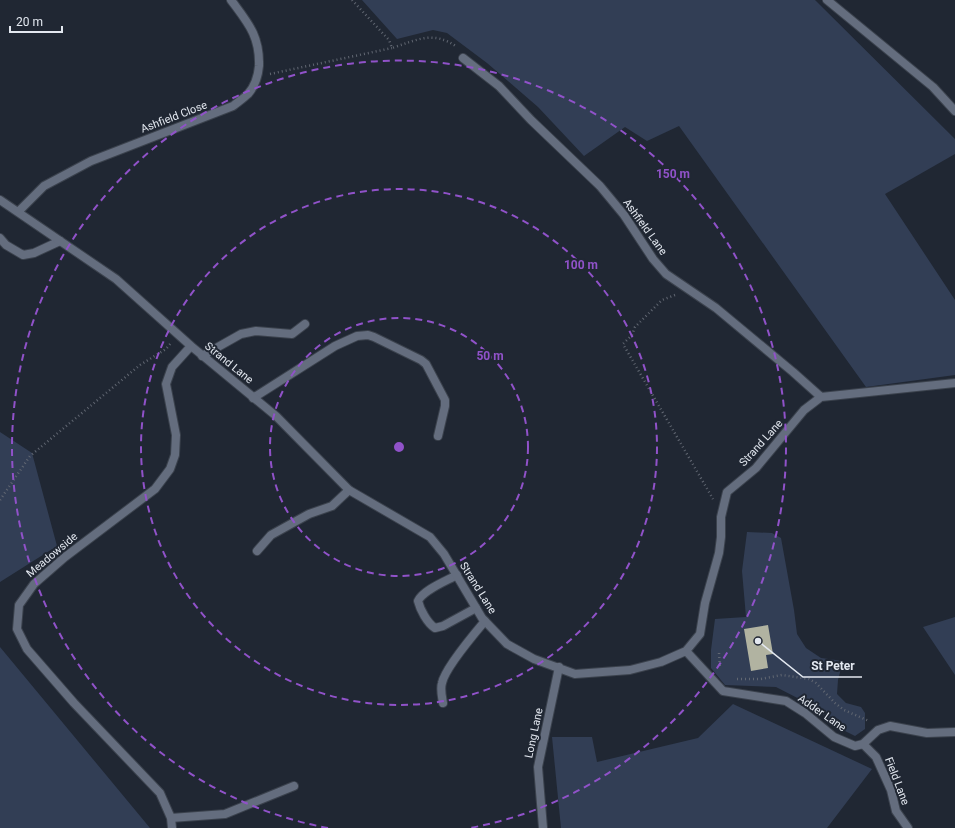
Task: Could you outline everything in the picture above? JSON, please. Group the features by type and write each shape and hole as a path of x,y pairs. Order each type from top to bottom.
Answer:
{"street":[{"name":"Ashfield Close","path":"18,212 44,186 91,161 233,106 248,94 255,83 258,74 258,45 255,35 231,0"},
{"path":"828,0 933,87 955,111"},
{"name":"Ashfield Lane","path":"462,58 499,86 531,120 600,186 624,216 653,259 666,274 716,308 821,397"},
{"name":"Strand Lane","path":"0,200 116,279 202,356 276,416 349,490 430,537 444,554 485,621 507,644 534,659 575,674 630,670 661,662 686,651 700,634 706,603 719,553 722,508 727,492 756,468 804,410 821,397"},
{"path":"0,238 6,244 23,255 34,253 60,240"},
{"path":"202,356 241,334 256,331 292,334 305,324"},
{"path":"254,398 327,351 357,336 368,335 421,360 426,364 445,400 438,436"},
{"name":"Meadowside","path":"172,828 171,818 160,793 74,703 27,649 17,629 19,605 34,584 154,489 170,469 175,455 176,435 166,384 172,367 191,346"},
{"path":"821,397 955,383"},
{"path":"257,551 271,535 309,514 332,506 349,490"},
{"path":"457,575 419,597 418,600 431,626 435,628 443,626 476,608"},
{"path":"442,703 441,684 444,677 450,666 485,621"},
{"name":"Adder Lane","path":"686,651 723,691 786,701 805,713 834,737 855,746 863,744"},
{"name":"Long Lane","path":"543,828 538,767 559,667"},
{"path":"863,744 878,730 890,726 927,733 955,732"},
{"name":"Field Lane","path":"863,744 876,757 891,790 896,811 908,828"},
{"path":"171,818 225,814 294,786"}],"path":[{"path":"352,0 389,40 392,48"},
{"path":"258,74 273,73 392,48 432,36 449,41 461,50 462,58"},
{"path":"689,290 662,300 635,327 632,335 623,344 711,496 722,508"},
{"path":"0,500 30,456 140,365 166,349 179,336"},
{"path":"719,653 720,673"},
{"path":"732,680 761,679 782,675 808,679 823,689 844,710 868,720 878,730"}],"shaded area":[{"path":"362,0 815,0 955,139 955,154 885,194 955,300 955,375 866,387 679,126 647,141 625,127 584,156 538,107 487,63 447,33 433,30 397,39"},
{"path":"0,432 32,453 57,546 0,582"},
{"path":"747,532 772,533 781,538 797,634 806,648 821,658 843,661 838,680 837,694 846,703 861,707 865,713 865,729 855,736 839,728 813,706 776,687 725,685 711,668 711,650 715,619 746,617 742,571"},
{"path":"955,617 955,675 923,627"},
{"path":"0,647 150,828 0,828"},
{"path":"733,704 872,769 827,828 561,828 552,737 592,737 597,762 698,738"}],"building":[{"path":"768,625 773,654 766,655 768,668 751,671 744,629"}],"place":[{"name":"St Peter","path":"758,641"}]}
